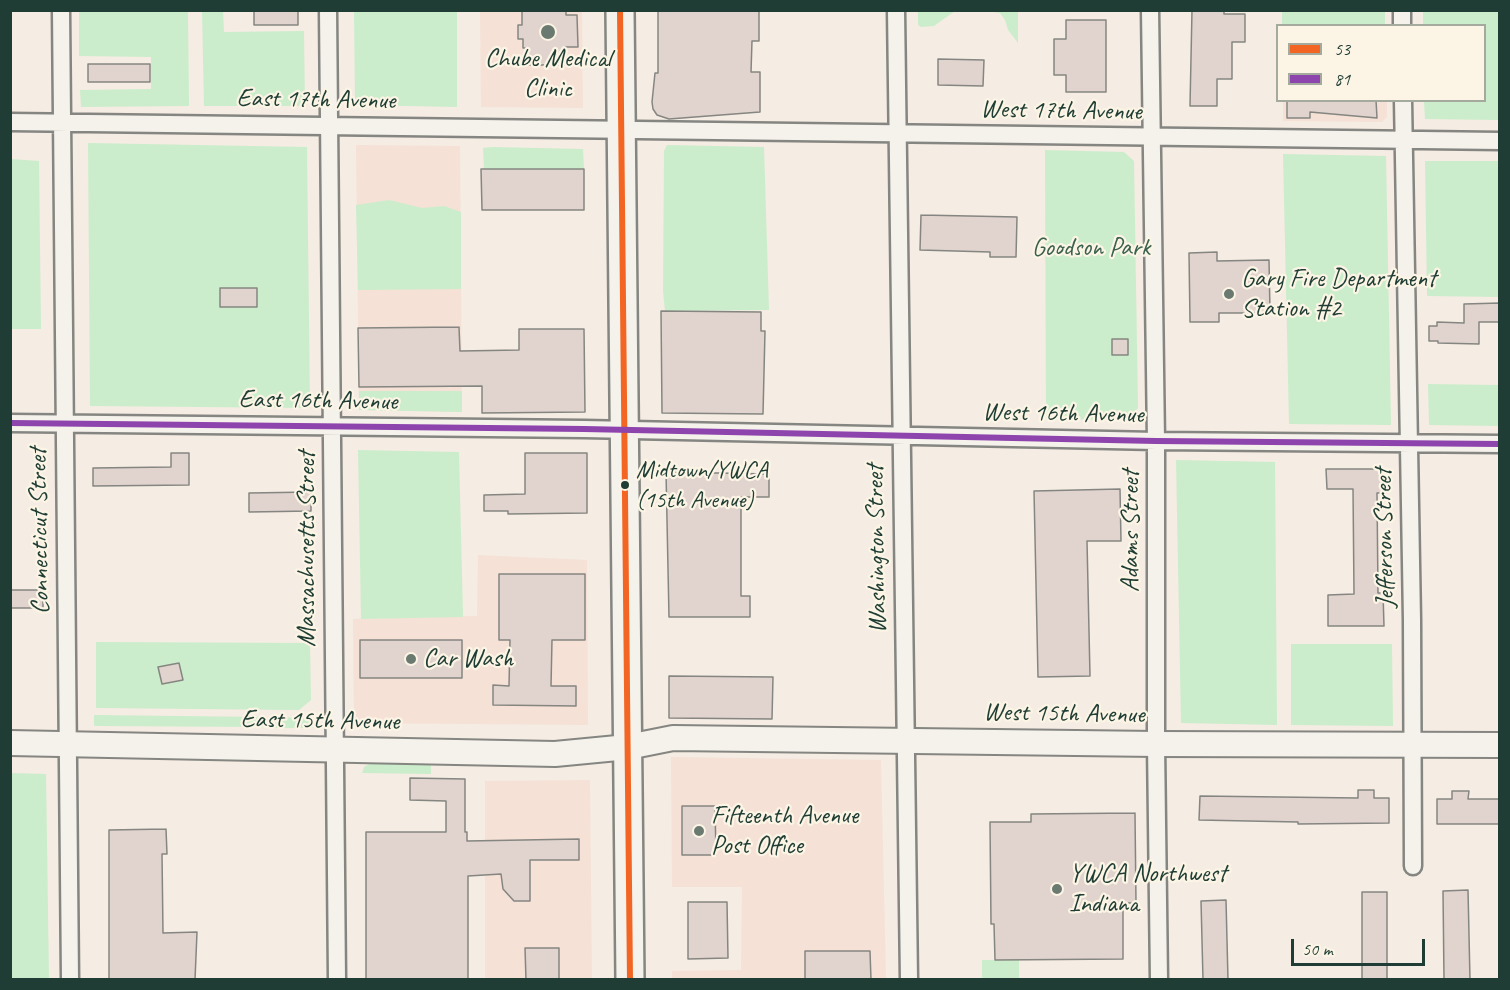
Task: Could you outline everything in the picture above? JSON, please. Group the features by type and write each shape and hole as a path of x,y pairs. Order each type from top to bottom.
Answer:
{"main road":[{"path":"620,10 630,980"},
{"name":"West 15th Avenue","path":"628,747 673,738 1156,744 1500,745"},
{"name":"East 15th Avenue","path":"10,744 562,754 628,747"}],"street":[{"name":"Connecticut Street","path":"61,10 70,980"},
{"name":"Massachusetts Street","path":"328,10 337,980"},
{"name":"Washington Street","path":"896,10 909,980"},
{"name":"Adams Street","path":"1149,10 1156,441 1159,980"},
{"name":"Jefferson Street","path":"1403,102 1413,866"},
{"name":"East 17th Avenue","path":"10,122 621,129"},
{"name":"West 17th Avenue","path":"621,129 1500,141"},
{"name":"East 16th Avenue","path":"10,423 625,430"},
{"name":"West 16th Avenue","path":"625,430 1156,441 1500,444"}],"shaded area":[{"path":"480,11 582,11 583,108 481,107"},
{"path":"1283,102 1387,102 1387,117 1382,122 1283,121"},
{"path":"356,145 460,146 462,412 359,410"},
{"path":"478,555 587,560 588,725 354,723 353,619 477,616"},
{"path":"671,757 881,760 886,979 672,979 672,971 741,970 742,887 672,887"},
{"path":"590,780 592,979 485,979 485,781"}],"green space":[{"path":"918,10 955,11 934,26 921,27 918,25"},
{"path":"79,11 188,11 189,106 81,107 80,90 151,89 151,57 79,56"},
{"path":"202,11 223,11 224,32 304,31 305,106 204,106"},
{"path":"457,11 457,107 355,105 354,12"},
{"path":"988,11 1018,11 1018,43 1008,30 1000,13"},
{"path":"1282,11 1385,11 1385,24 1282,24"},
{"path":"1423,11 1499,11 1499,120 1425,119 1424,102 1486,102 1486,24 1423,24"},
{"path":"88,143 307,147 310,408 90,406"},
{"path":"667,145 764,147 769,310 665,311 663,291 664,151"},
{"path":"483,148 583,149 584,169 484,169"},
{"name":"Goodson Park","path":"1045,150 1124,152 1134,161 1138,408 1127,420 1046,419"},
{"path":"1283,154 1386,156 1391,425 1289,424"},
{"path":"11,159 39,161 41,329 11,329"},
{"path":"1425,161 1499,161 1499,297 1427,296"},
{"path":"389,200 422,208 444,206 461,212 461,289 358,290 356,205"},
{"path":"1428,384 1499,385 1499,426 1429,425"},
{"path":"359,391 462,391 462,412 359,410"},
{"path":"358,450 459,452 463,617 361,619"},
{"path":"1176,460 1275,462 1277,725 1181,723"},
{"path":"96,642 310,643 311,700 299,710 96,708"},
{"path":"1291,644 1392,644 1393,726 1291,725"},
{"path":"94,715 265,717 265,727 95,726"},
{"path":"269,717 314,718 314,725 312,728 269,728"},
{"path":"369,764 431,764 431,774 362,773 364,767"},
{"path":"11,773 46,774 49,979 11,979"},
{"path":"982,960 1019,960 1019,979 982,979"}],"building":[{"path":"254,10 298,10 298,25 254,25"},
{"name":"Chube Medical Clinic","path":"522,10 566,10 566,15 577,15 578,47 565,47 565,65 526,65 526,48 523,48 523,39 518,39 518,25 522,25"},
{"path":"658,10 759,10 759,41 752,41 751,72 760,72 760,112 669,119 657,115 652,102 655,73 658,73"},
{"path":"1192,10 1224,10 1224,14 1245,14 1245,42 1232,42 1232,79 1217,79 1217,106 1190,106"},
{"path":"1066,20 1106,20 1106,92 1066,92 1066,75 1054,75 1054,39 1066,39"},
{"path":"938,59 984,60 983,86 938,85"},
{"path":"88,64 150,64 150,82 88,82"},
{"path":"1287,102 1376,102 1377,118 1310,112 1310,118 1287,118"},
{"path":"481,169 584,169 584,210 482,210"},
{"path":"921,215 1017,217 1016,257 990,257 990,252 920,250"},
{"name":"Gary Fire Department Station #2","path":"1217,252 1217,261 1269,260 1270,313 1219,313 1219,322 1190,322 1189,253"},
{"path":"220,288 257,288 257,307 220,307"},
{"path":"1500,303 1500,322 1479,322 1479,344 1429,341 1429,326 1437,326 1437,322 1464,323 1464,304"},
{"path":"661,311 761,312 761,331 765,331 763,414 662,413"},
{"path":"459,327 460,351 519,350 519,329 584,329 585,412 482,413 482,386 359,387 358,328"},
{"path":"1112,339 1128,339 1128,355 1112,355"},
{"path":"171,453 189,453 189,485 93,486 93,468 171,467"},
{"path":"525,453 587,453 587,513 508,514 508,511 484,511 484,495 525,494"},
{"path":"1326,469 1381,469 1382,493 1377,493 1378,593 1383,593 1384,626 1328,626 1328,595 1354,594 1353,489 1327,489"},
{"path":"666,472 769,474 769,497 741,497 741,596 750,596 750,617 669,617"},
{"path":"1120,489 1121,541 1087,541 1090,676 1038,677 1034,491"},
{"path":"311,492 311,511 249,512 249,493"},
{"path":"499,574 585,574 585,640 552,640 551,686 576,686 576,706 493,705 493,685 509,686 510,640 499,640"},
{"path":"10,590 43,590 43,608 10,608"},
{"name":"Car Wash","path":"360,640 462,640 462,678 360,678"},
{"path":"179,663 183,680 162,684 158,667"},
{"path":"669,676 773,677 772,719 669,718"},
{"path":"410,778 465,779 467,841 579,839 579,860 530,860 530,901 514,901 503,889 501,874 468,876 468,980 366,980 366,832 446,832 446,801 410,800"},
{"path":"1358,790 1374,790 1374,798 1389,798 1389,823 1298,824 1298,822 1199,820 1200,796 1358,798"},
{"path":"1452,791 1469,791 1468,799 1500,799 1500,824 1437,824 1437,799 1452,799"},
{"name":"Fifteenth Avenue Post Office","path":"682,806 715,806 716,855 682,855"},
{"path":"1135,813 1136,903 1123,903 1123,959 995,960 994,924 991,924 990,822 1031,822 1031,814"},
{"path":"166,829 167,854 162,854 163,933 197,932 195,980 109,980 109,830"},
{"path":"1468,890 1470,980 1444,980 1443,891"},
{"path":"1362,892 1387,892 1387,980 1362,980"},
{"path":"1226,900 1228,980 1203,980 1201,901"},
{"path":"688,902 727,902 728,958 688,959"},
{"path":"525,948 559,948 559,980 526,980"},
{"path":"805,951 870,951 871,980 805,980"}],"transit line":[{"name":"53","path":"620,10 630,980"},
{"name":"81","path":"10,423 584,429 1156,441 1500,444"}],"place":[{"name":"Chube Medical Clinic","path":"548,32"},
{"name":"Gary Fire Department Station #2","path":"1229,294"},
{"name":"Midtown/YWCA (15th Avenue)","path":"625,485"},
{"name":"Car Wash","path":"411,659"},
{"name":"Fifteenth Avenue Post Office","path":"699,831"},
{"name":"YWCA Northwest Indiana","path":"1057,889"}]}
